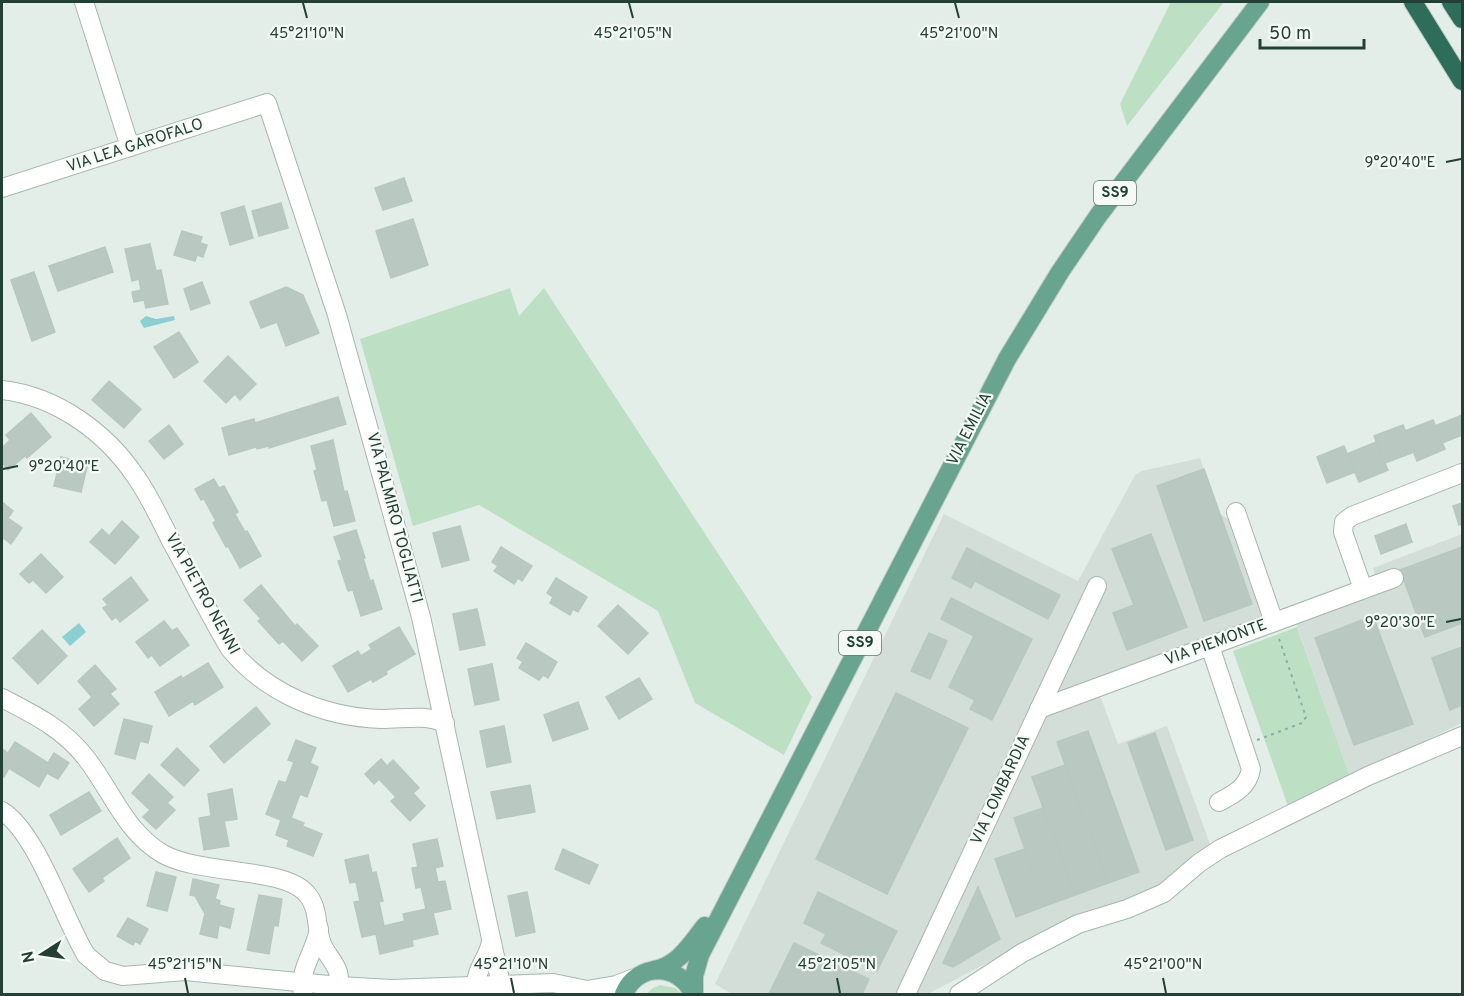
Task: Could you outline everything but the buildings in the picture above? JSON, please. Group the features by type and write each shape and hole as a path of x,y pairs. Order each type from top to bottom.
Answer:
{"highway":[{"path":"1413,2 1462,81"},
{"path":"1451,2 1462,19"}],"main road":[{"name":"VIA EMILIA","path":"693,994 698,960 986,396 1027,325 1098,216 1260,2"},
{"name":"VIA EMILIA","path":"645,974 669,965 684,953 733,889"},
{"path":"624,994 629,985 645,974 668,971 687,983 693,994"}],"street":[{"path":"84,2 130,147"},
{"name":"VIA LEA GAROFALO","path":"2,188 267,103"},
{"name":"VIA PALMIRO TOGLIATTI","path":"267,103 355,374 421,617 501,984"},
{"name":"VIA PIETRO NENNI","path":"2,390 22,394 62,409 79,419 110,445 144,490 230,650 249,670 265,682 303,703 336,713 378,719 430,717 445,723"},
{"path":"1363,589 1343,532 1342,527 1347,518 1462,473"},
{"path":"1236,512 1274,622"},
{"name":"VIA PIEMONTE","path":"1039,709 1394,578"},
{"name":"VIA LOMBARDIA","path":"906,994 1096,586"},
{"path":"1210,646 1250,760 1250,776 1240,790 1219,802"},
{"path":"2,698 49,723 72,742 92,766 131,827 152,847 180,862 194,866 291,881 299,886 312,901 321,942 338,973 338,990"},
{"path":"959,994 1022,953 1077,924 1127,909 1164,893 1199,863 1220,849 1368,776 1462,736"},
{"path":"2,811 10,816 25,834 89,959 114,974 123,976 185,971 302,988 338,990 553,983 592,992 616,986 645,974"},
{"path":"302,988 304,971 319,928"},
{"path":"476,985 477,971 490,948 490,941"}],"path":[{"path":"1245,744 1302,723 1306,717 1274,622"}],"shaded area":[{"path":"1200,458 1220,514 1235,523 1271,626 1098,690 1118,744 1167,726 1210,844 1155,890 1076,916 928,994 732,994 715,984 944,514 1078,581 1135,475 1142,471"},
{"path":"1462,534 1462,723 1350,777 1294,617 1379,586 1373,568"}],"green space":[{"path":"1171,2 1224,2 1127,126 1120,104"},
{"path":"510,288 519,316 544,288 812,697 784,755 695,703 658,611 479,505 413,526 360,339"},
{"path":"1297,627 1350,777 1288,806 1233,651"},
{"path":"660,985 675,988 682,994 646,994"}],"water":[{"path":"146,316 156,319 174,316 175,320 144,328 140,321"},
{"path":"79,623 86,632 70,646 62,637"}]}
